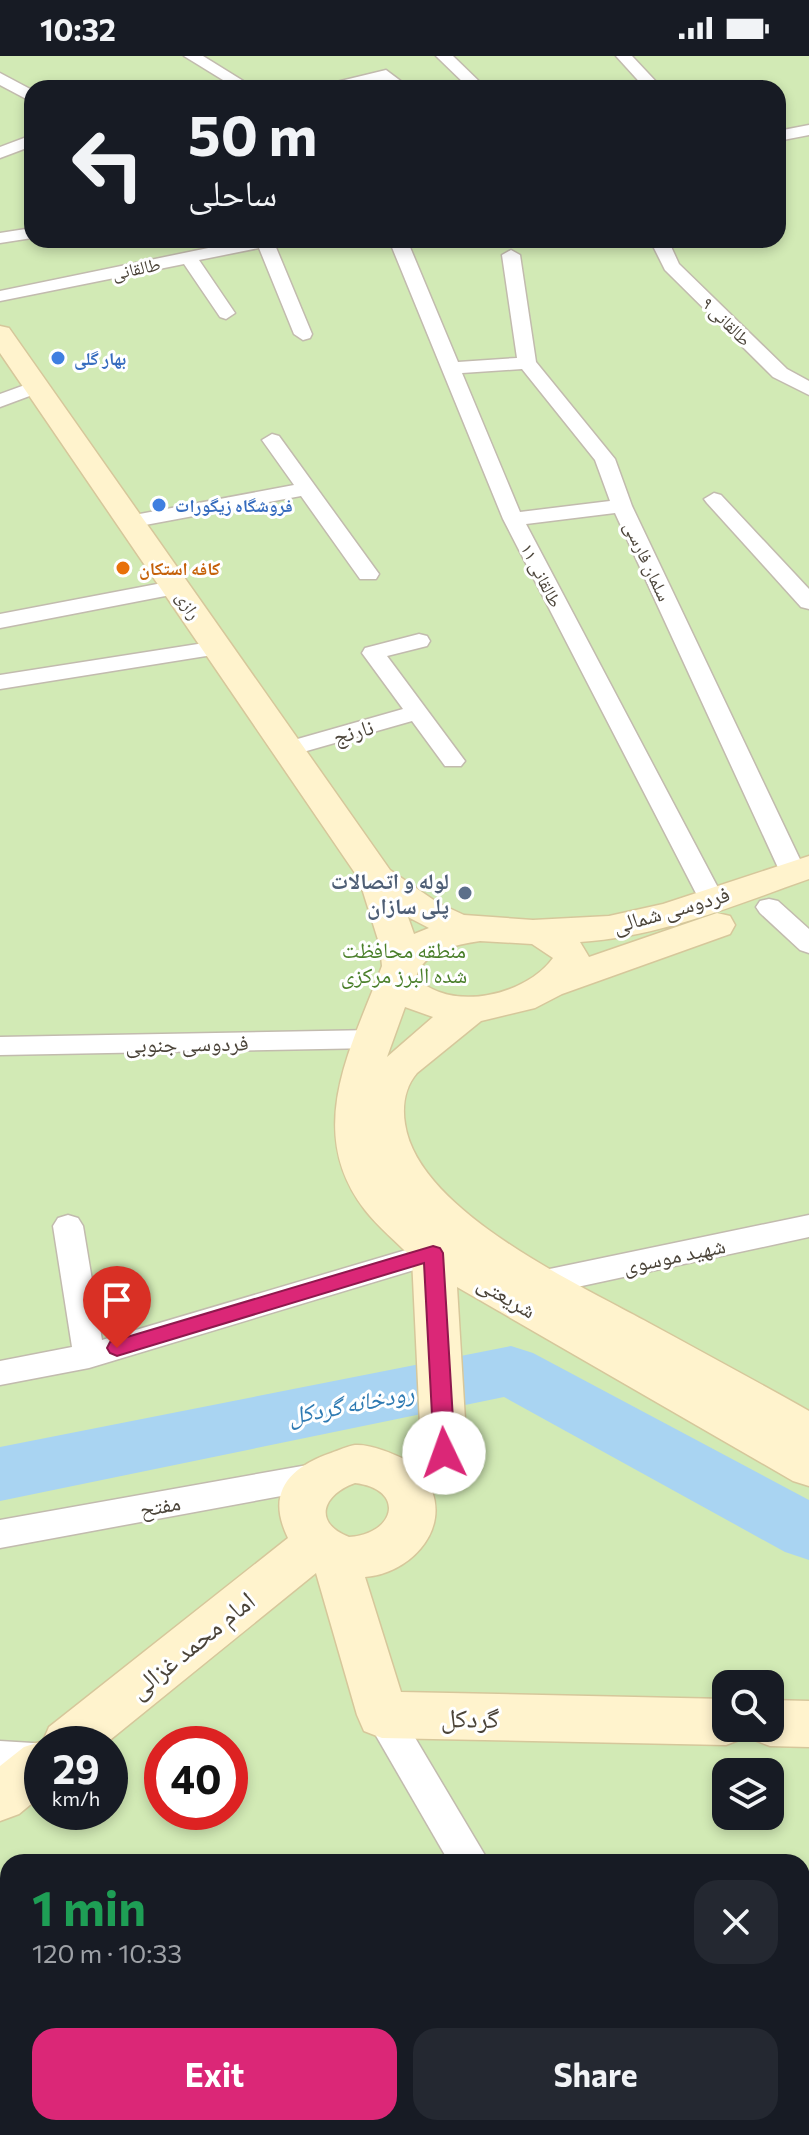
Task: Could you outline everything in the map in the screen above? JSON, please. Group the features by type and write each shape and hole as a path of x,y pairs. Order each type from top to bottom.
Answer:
{"street":[{"path":"192,56 233,80"},
{"path":"444,56 470,80"},
{"path":"624,56 646,80"},
{"path":"360,80 386,75 392,80"},
{"path":"0,78 24,92"},
{"path":"786,134 809,130"},
{"path":"0,153 24,143"},
{"path":"0,238 24,234"},
{"name":"طالقانی","path":"0,296 234,248"},
{"path":"272,248 303,334"},
{"name":"طالقانی ۱۱","path":"401,248 513,519 711,899"},
{"name":"طالقانی ۹","path":"663,248 671,266 780,373 809,389"},
{"path":"452,368 527,363 511,255"},
{"path":"188,257 226,313"},
{"name":"رازی","path":"4,347 36,387 178,587 377,878"},
{"name":"سلمان فارسی","path":"527,363 605,459 622,506 804,878"},
{"path":"0,401 36,387"},
{"path":"272,440 368,574"},
{"path":"129,522 309,488"},
{"path":"714,499 809,602"},
{"path":"513,519 622,506"},
{"path":"0,621 178,587"},
{"path":"419,641 373,653 453,761"},
{"path":"0,682 217,648"},
{"name":"نارنج","path":"288,749 418,712"},
{"path":"377,878 417,906 464,929 518,930 567,948 572,959 566,973 551,984"},
{"path":"377,878 399,946 398,972 410,994 428,1003 471,1009"},
{"name":"فردوسی شمالی","path":"518,930 609,928 671,914 711,899 804,878"},
{"name":"فردوسی شمالی","path":"471,1009 507,1004 531,996 551,984 769,907 804,878"},
{"path":"769,907 809,944"},
{"path":"398,972 430,941 453,933 518,930"},
{"name":"شریعتی","path":"398,972 358,1081 354,1118 359,1159 379,1198 433,1253 809,1467"},
{"name":"شریعتی","path":"471,1009 415,1052 389,1081 383,1110 386,1141 428,1203 477,1243 540,1283 809,1433"},
{"name":"فردوسی جنوبی","path":"0,1046 374,1039"},
{"path":"68,1226 89,1356"},
{"name":"شهید موسوی","path":"540,1283 809,1226"},
{"path":"0,1373 89,1356 433,1253 444,1453 405,1486"},
{"path":"374,1465 405,1486 413,1502 412,1519 405,1536 391,1549 371,1556 350,1558 325,1548 306,1531 301,1517 308,1488 319,1476 336,1467 374,1465"},
{"name":"مفتح","path":"0,1534 319,1476"},
{"path":"325,1548 382,1715 465,1854"},
{"name":"امام محمد غزالی","path":"91,1726 325,1548"},
{"name":"گردکل","path":"382,1715 712,1722"},
{"path":"784,1723 809,1724"},
{"path":"0,1758 24,1760"},
{"path":"0,1797 24,1776"}],"green space":[{"name":"منطقه محافظت شده البرز مرکزی","path":"0,56 809,56 809,1854 0,1854"}],"waterway":[{"name":"رودخانه گردکل","path":"0,1474 511,1371 809,1532"}],"place":[{"name":"بهار گلی","path":"58,358"},
{"name":"فروشگاه زیگورات","path":"159,505"},
{"name":"کافه استکان","path":"123,568"},
{"name":"لوله و اتصالات پلی سازان","path":"465,893"}],"route":[{"path":"117,1348 433,1253 444,1453"}]}
